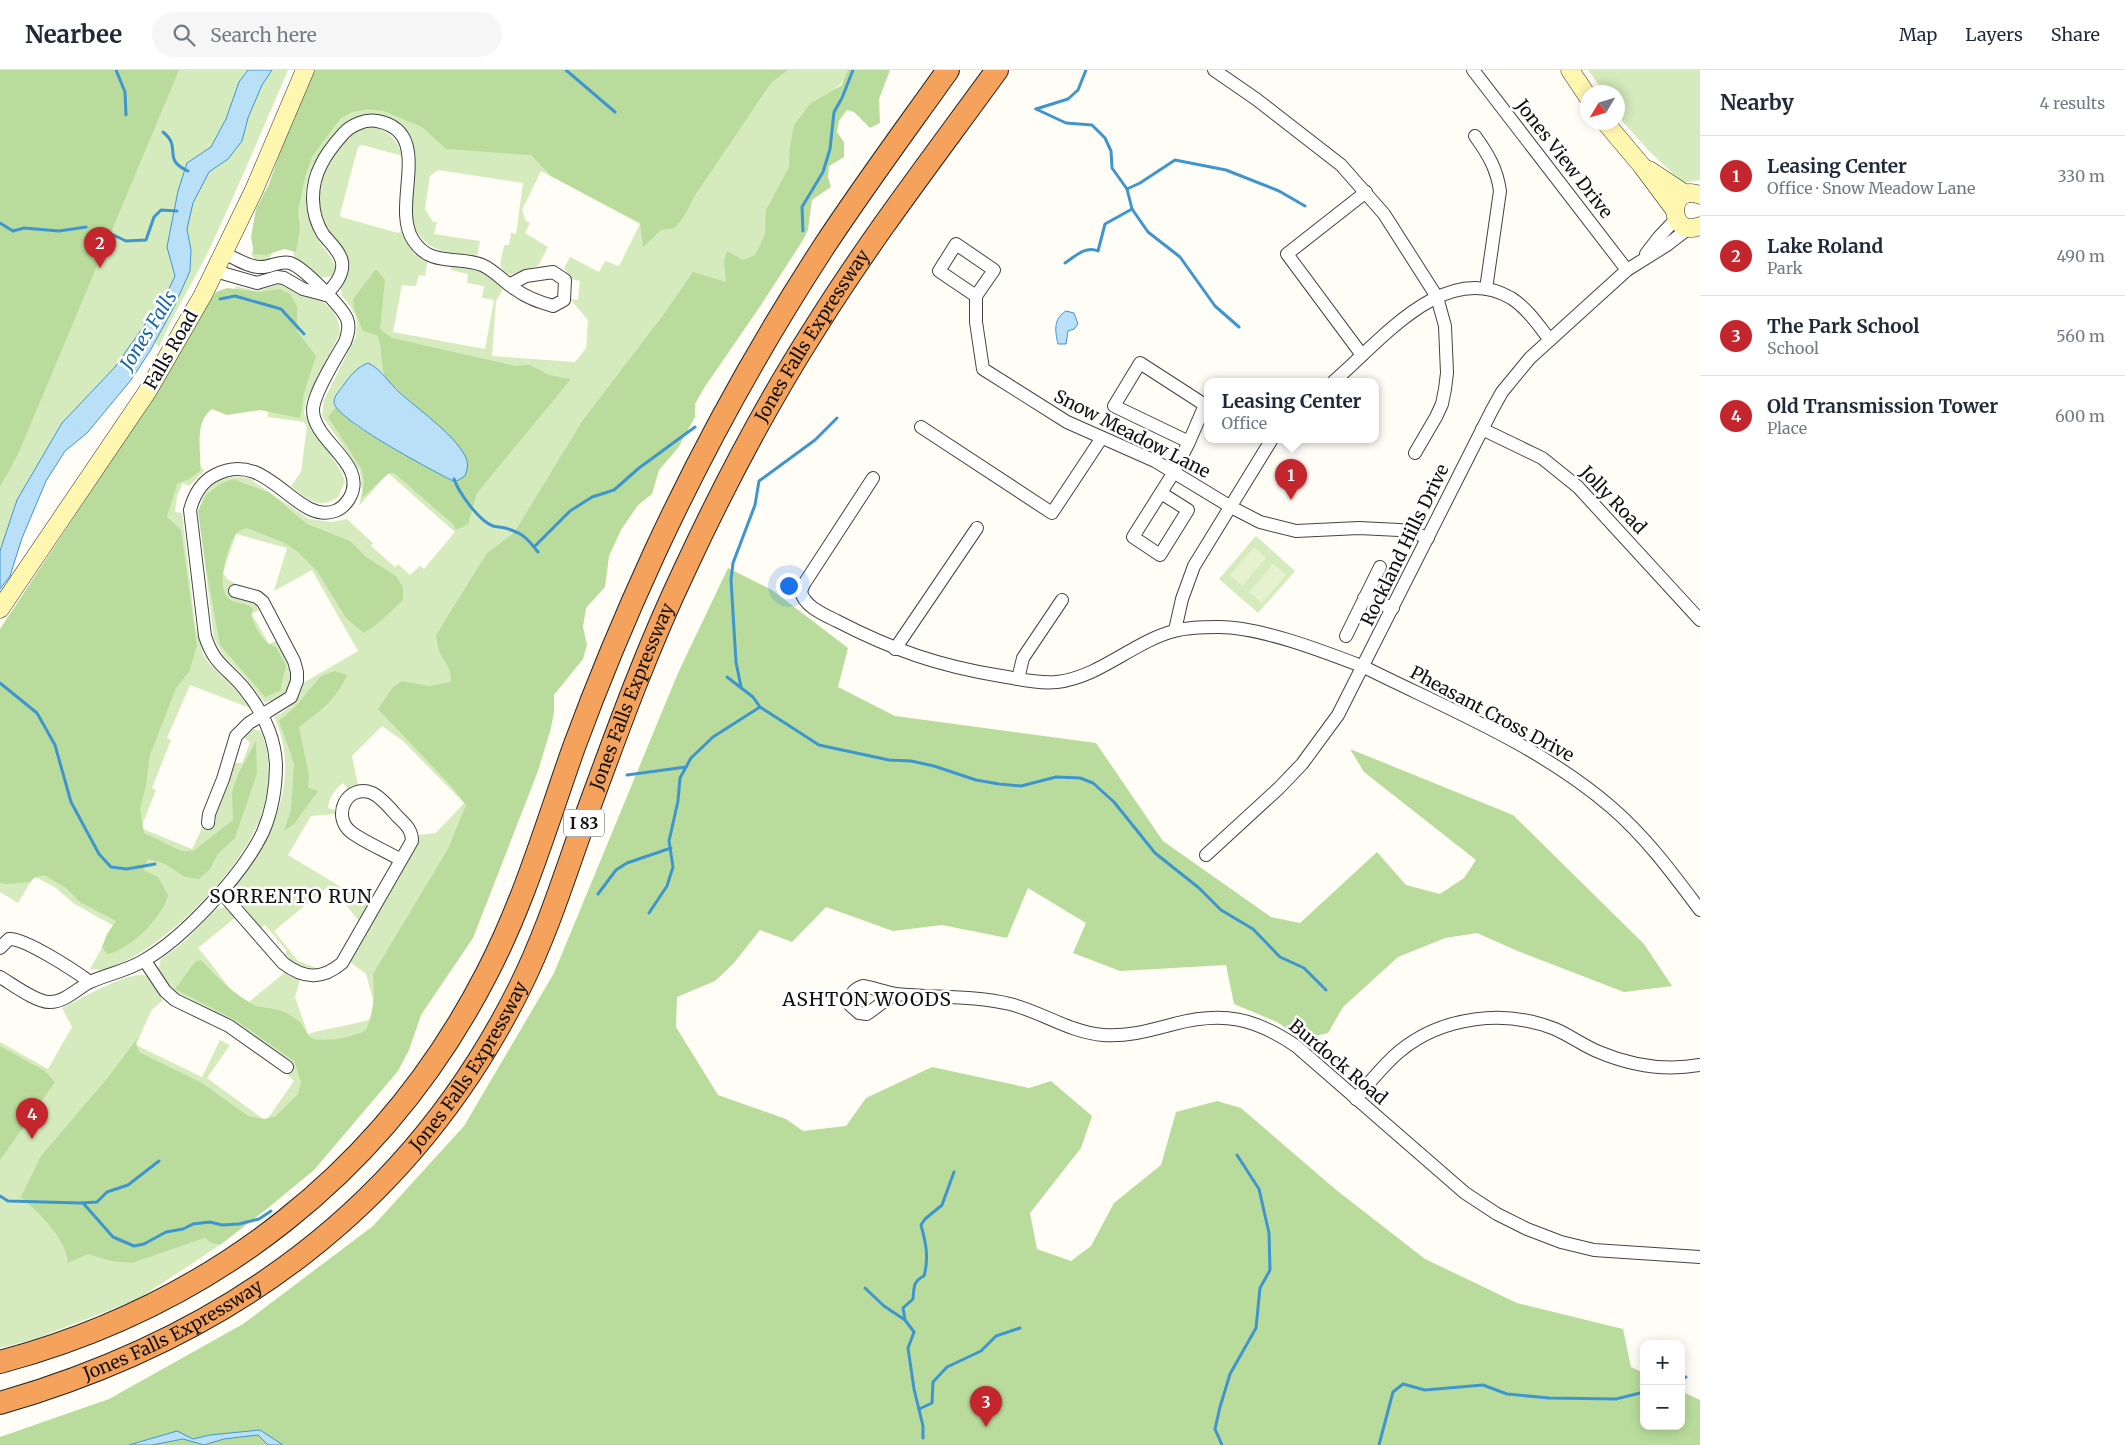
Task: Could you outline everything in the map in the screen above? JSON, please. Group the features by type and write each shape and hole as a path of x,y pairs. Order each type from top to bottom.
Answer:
{"highway":[{"name":"Jones Falls Expressway","path":"0,1362 71,1341 148,1308 217,1270 244,1252 284,1223 354,1158 392,1118 426,1074 461,1020 488,972 508,928 600,681 654,554 704,452 761,349 816,258 948,70"},
{"name":"Jones Falls Expressway","path":"0,1403 45,1390 126,1359 198,1324 274,1276 343,1221 380,1185 419,1142 456,1096 491,1040 520,988 539,944 607,759 658,628 732,473 767,408 818,322 997,70"}],"main road":[{"name":"Falls Road","path":"0,609 147,392 216,271 254,190 305,70"},
{"path":"1570,70 1580,85"},
{"path":"1612,130 1690,223"},
{"path":"1642,166 1695,194"},
{"path":"1690,223 1679,199 1695,194"}],"street":[{"path":"1214,70 1323,149 1341,165 1366,192 1401,238 1437,297 1445,326 1447,373 1445,389 1442,404 1436,417 1415,453"},
{"name":"Jones View Drive","path":"1473,70 1627,270"},
{"path":"326,295 341,274 342,261 322,233 316,216 313,190 316,177 322,163 345,132 354,125 375,121 393,128 403,137 408,150 410,161 405,212 412,239 420,248 439,258 474,262 483,265 509,285"},
{"path":"1475,136 1493,162 1500,191 1486,289"},
{"path":"1362,355 1287,254 1366,192"},
{"name":"Rockland Hills Drive","path":"1206,855 1279,788 1302,764 1338,715 1502,392 1550,340 1627,270 1643,258 1658,237 1690,223"},
{"path":"0,977 48,1002 54,1002 90,982 144,961 190,925 221,892 252,851 262,832 273,799 276,764 273,742 263,716 242,686 214,658 205,636 190,510 196,492 210,478 226,470 238,469 259,474 295,500 318,512 335,511 346,503 353,490 350,470 319,427 314,418 313,408 316,397 348,333 348,322 335,301 326,295 301,270 291,264 282,262 261,268 224,253"},
{"path":"216,271 257,283 277,277 284,278 304,289 326,295"},
{"path":"1337,378 1421,304 1456,291 1486,289 1501,293 1522,306 1550,340"},
{"name":"Snow Meadow Lane","path":"976,296 976,322 983,369 1052,414 1101,439 1155,461 1231,507 1260,522 1296,531 1359,528 1399,530 1412,532 1428,538"},
{"path":"1188,442 1114,406 1140,363 1204,404"},
{"path":"1161,493 1188,510 1160,554 1133,537 1174,472 1204,407"},
{"path":"921,427 1052,513 1101,439"},
{"name":"Jolly Road","path":"1482,429 1542,458 1578,487 1700,620"},
{"path":"1175,630 1184,591 1194,566 1231,507 1258,458 1269,443"},
{"name":"Pheasant Cross Drive","path":"873,478 801,591 805,602 825,615 895,649 943,665 1018,679 1047,682 1072,679 1087,674 1150,640 1175,630 1221,627 1246,630 1302,645 1364,667 1519,744 1570,775 1592,791 1632,827 1651,847 1700,910"},
{"path":"895,649 977,528"},
{"path":"1346,636 1380,567"},
{"path":"208,823 208,814 223,779 236,736 249,723 263,716 290,696 295,690 297,672 287,646 263,602 257,597 235,591"},
{"path":"1364,598 1393,608"},
{"path":"1018,679 1023,658 1062,600"},
{"path":"221,892 283,963 295,972 317,975 326,973 342,963 412,841 409,829 374,793 358,791 349,796 343,804 341,815 344,824 351,831 401,860"},
{"path":"0,948 9,939 19,940 90,982"},
{"path":"144,961 164,990 176,1000 229,1026 287,1067"},
{"name":"Burdock Road","path":"894,994 979,999 1010,1004 1062,1025 1103,1035 1142,1033 1196,1018 1231,1018 1248,1021 1279,1034 1296,1046 1465,1192 1497,1214 1527,1229 1561,1242 1594,1250 1700,1258"},
{"path":"1356,1099 1385,1064 1417,1039 1456,1023 1475,1019 1499,1018 1539,1024 1557,1030 1599,1052 1641,1066 1663,1068 1700,1065"}],"green space":[{"path":"0,70 288,70 208,252 159,347 142,328 115,367 62,423 17,500 0,551"},
{"path":"0,70 179,70 19,452 0,487"},
{"path":"314,70 788,70 771,83 675,228 661,230 643,247 640,223 551,176 531,155 446,149 422,127 384,111 368,109 352,112 340,119 312,157 305,177 298,211 300,229 296,252 284,249 266,255 254,254 251,237 256,209 269,184 284,141"},
{"path":"331,70 857,70 835,89 798,201 564,634 396,1008 133,1263 205,1238 211,1243 220,1245 138,1299 35,1339 0,1348 0,1042 48,1069 72,1027 62,1008 119,980 131,976 141,975 148,977 163,1000 151,1011 136,1045 202,1077 220,1040 230,1045 207,1078 266,1121 294,1081 286,1073 292,1064 238,1024 175,992 158,970 161,959 184,942 216,909 226,907 237,916 198,948 244,1006 284,973 300,980 295,997 308,1034 378,1017 366,974 350,962 415,848 418,835 436,833 464,803 403,741 382,726 352,756 358,785 348,789 343,783 337,788 332,794 328,808 335,810 335,814 311,816 288,855 369,904 359,921 330,885 274,931 298,961 319,969 300,965 288,958 284,954 287,951 265,925 261,928 236,898 235,886 249,868 271,828 284,784 285,762 282,739 274,717 293,704 300,694 303,683 358,651 312,570 274,591 287,548 236,534 223,573 228,580 235,583 231,593 256,604 259,610 252,614 269,644 276,641 289,670 290,678 286,692 274,700 264,702 246,678 223,655 214,638 199,517 203,498 214,484 222,480 230,477 250,479 309,519 332,522 347,519 373,543 371,546 395,567 398,564 410,575 420,566 424,569 455,532 388,473 359,506 362,491 360,471 322,416 324,400 356,336 357,326 356,317 342,296 340,285 346,255 324,220 319,196 322,180 336,153 353,133 369,127 377,128 390,135 400,148 403,156 362,145 358,147 340,214 341,217 398,233 401,231 412,251 423,260 426,258 428,260 425,276 419,275 416,286 402,285 393,332 485,349 494,300 482,298 484,286 467,283 468,274 451,270 451,266 481,270 503,289 496,301 492,356 575,362 586,348 588,320 570,299 578,300 580,281 571,279 564,268 570,257 599,272 605,261 619,266 640,224 541,171 522,210 526,221 530,223 525,233 548,247 538,266 510,275 502,269 501,259 504,245 509,245 511,233 516,234 523,183 438,170 430,176 425,209 433,222 437,222 434,234 480,241 477,257 439,250 426,242 413,225 411,203 416,156 409,135 401,126 391,120 369,115 357,117 346,122 337,130 313,165 306,186 309,220 320,243 335,265 336,269 331,277 320,277 294,257 293,250 279,242 270,257 265,261 254,259 251,254"},
{"path":"848,70 890,70 879,99 880,123 870,128 854,112 847,110 839,121 837,132 844,142 844,157 829,166 828,177 831,187 812,200 808,230 803,240 704,388 695,404 695,417 678,448 659,470 652,494 638,505 621,530 609,556 605,587 586,608 583,627 587,645 583,659 554,695 554,712 551,728 538,771 473,938 421,1015 409,1050 398,1071 314,1170 220,1245 211,1243 205,1238 133,1263 111,1261 88,1254 68,1263 63,1245 57,1236 43,1218 21,1197 41,1156 110,1075 138,1037 136,1043 139,1052 202,1083 248,1116 264,1119 276,1116 298,1094 301,1082 294,1061 237,1021 175,989 195,962 201,960 226,985 254,1005 287,1013 300,1022 311,1038 326,1040 341,1038 366,1030 373,1002 373,974 448,849 466,805 451,786 378,709 393,687 401,681 429,686 451,682 450,671 439,651 436,635 487,553 514,533 583,420 664,314 693,272 726,282 724,260 727,251 743,260 755,255 765,234 766,210 789,167 794,125 810,104 842,85"},
{"path":"1588,70 1700,70 1700,180 1683,183 1649,151 1625,124 1625,85 1599,85"},
{"path":"376,269 385,280 380,329 392,338 516,366 530,365 549,375 571,379 477,493 468,524 456,530 454,525 394,473 389,473 362,498 364,482 362,470 328,417 336,407 356,426 455,482 465,455 453,440 385,378 377,335 363,331 354,309 353,299"},
{"path":"283,283 320,300 328,306 339,322 340,333 306,401 304,414 342,473 345,482 338,497 325,503 319,503 307,498 291,486 301,472 307,426 304,422 268,417 268,409 202,406 195,457 204,471 189,486 183,483 177,496 175,512 182,513 195,625 203,654 250,708 190,685 167,738 171,740 152,788 156,790 141,828 192,849 204,824 216,822 215,815 234,763 242,763 250,743 244,737 254,729 260,731 267,752 267,788 262,811 249,841 236,861 202,902 182,921 142,951 110,969 90,969 114,926 73,903 56,888 34,876 18,903 0,892 0,646 220,314 236,286 256,291"},
{"path":"227,288 260,292 279,289 290,294 297,306 297,331 316,356 304,393 300,418 260,410 227,415 212,409 206,415 200,429 200,471 189,479 177,484 167,517 181,530 197,646 189,672 176,688 150,755 146,785 140,809 144,833 181,851 193,851 233,820 232,793 238,774 256,741 257,773 235,838 218,854 210,869 199,879 185,877 165,864 148,859 144,870 158,877 168,895 165,904 152,923 135,940 116,952 107,954 102,947 107,934 116,921 80,902 66,888 44,875 34,878 30,882 0,883 0,629 100,478 206,305 216,292"},
{"path":"233,479 270,493 307,524 350,541 366,557 396,576 403,588 403,600 380,622 364,633 346,618 317,571 298,552 285,543 247,528 237,532 231,543 224,568 223,585 225,592 228,598 234,602 248,605 253,609 251,616 258,631 267,642 276,647 286,666 280,691 265,697 220,645 206,568 198,511 206,495 220,484"},
{"path":"1256,536 1295,571 1258,613 1219,579"},
{"path":"1254,547 1266,558 1242,586 1230,575"},
{"path":"1273,564 1286,575 1262,603 1249,592"},
{"path":"728,568 772,590 848,648 838,687 895,716 1096,743 1163,841 1271,917 1300,923 1377,852 1406,885 1440,894 1464,878 1476,860 1364,772 1350,749 1513,815 1644,944 1672,986 1624,992 1520,952 1477,933 1445,938 1398,957 1343,1007 1328,1033 1303,1039 1277,1022 1234,1004 1226,965 1120,971 1073,953 1086,923 1028,888 1007,938 942,925 893,931 826,907 792,942 760,930 734,963 715,981 677,997 676,1027 718,1095 786,1119 803,1131 846,1126 866,1098 932,1067 1029,1088 1051,1081 1092,1116 1081,1148 1030,1213 1037,1249 1071,1261 1091,1246 1114,1203 1161,1165 1176,1112 1217,1101 1241,1108 1335,1189 1425,1259 1517,1303 1623,1329 1631,1367 1640,1371 1640,1430 1685,1430 1685,1393 1700,1400 1700,1445 0,1445 0,1437 109,1399 243,1324 373,1226 464,1126 554,973 678,673"},
{"path":"335,671 347,675 338,692 321,710 299,727 309,776 308,788 318,791 294,824 284,831 291,810 294,763 279,721 295,707 321,676"},
{"path":"0,1046 45,1071 55,1082 0,1160"}],"water":[{"name":"Jones Falls","path":"248,70 272,70 262,85 248,118 242,141 228,159 209,172 193,203 187,229 191,250 190,271 174,307 150,351 131,380 87,433 65,451 46,481 22,538 10,576 0,589 0,551 17,500 62,423 115,367 167,293 175,276 167,247 178,191 187,163 211,147 226,119 239,82"},
{"path":"1066,311 1074,313 1078,324 1074,329 1068,331 1066,344 1058,344 1056,326 1059,318"},
{"path":"368,363 377,369 399,392 459,446 467,462 465,476 455,482 445,477 388,445 338,410 334,402 337,393 354,372"},
{"path":"260,1430 283,1445 268,1445 258,1435 224,1439 204,1445 183,1439 152,1445 129,1445 177,1431 193,1439 210,1435"}],"waterway":[{"path":"116,70 125,92 126,115"},
{"path":"566,70 615,112"},
{"path":"803,231 802,207 823,172 830,149 834,112 842,98 853,70"},
{"path":"1036,109 1068,99 1078,90 1086,70"},
{"path":"1036,109 1066,123 1092,125 1105,138 1111,151 1112,168 1127,189 1132,209 1148,232 1180,257 1215,306 1239,327"},
{"path":"163,132 172,143 173,158 180,167 188,171"},
{"path":"1127,189 1140,183 1175,160 1226,170 1279,191 1305,206"},
{"path":"1065,263 1085,251 1098,251 1105,224 1132,209"},
{"path":"103,230 126,241 146,240 154,217 161,210 177,211"},
{"path":"0,223 13,231 24,228 59,231 86,227"},
{"path":"220,299 235,296 281,309 304,334"},
{"path":"741,687 736,662 731,580 733,563 755,505 759,481 815,440 837,418"},
{"path":"534,547 570,511 592,497 614,490 639,468 695,427"},
{"path":"454,479 465,499 482,519 493,526 520,534 538,552"},
{"path":"727,677 753,697 760,707 819,745 889,760 911,761 934,766 976,780 999,784 1021,786 1056,777 1080,778 1093,783 1114,802 1155,853 1199,888 1221,910 1253,929 1280,957 1304,968 1326,990"},
{"path":"0,683 37,713 55,745 71,802 99,854 111,867 127,869 155,864"},
{"path":"649,913 667,886 673,867 669,841 678,801 680,778 691,758 713,737 760,707"},
{"path":"627,775 686,767"},
{"path":"598,894 616,870 627,863 671,848"},
{"path":"1222,1445 1215,1429 1220,1407 1230,1374 1256,1328 1260,1288 1270,1270 1269,1233 1259,1189 1237,1155"},
{"path":"0,1196 8,1201 97,1202 107,1192 128,1185 159,1161"},
{"path":"923,1438 923,1426 914,1389 908,1348 914,1332 905,1320 903,1308 913,1299 915,1285 924,1276 926,1269 926,1250 921,1225 925,1219 942,1205 954,1172"},
{"path":"83,1203 113,1237 134,1246 144,1244 166,1232 183,1229 193,1224 210,1222 222,1225 239,1224 259,1219 271,1211"},
{"path":"865,1288 884,1306 905,1320"},
{"path":"919,1409 932,1403 933,1382 947,1367 981,1351 996,1336 1020,1328"},
{"path":"1379,1445 1393,1392 1403,1384 1425,1390 1483,1385 1507,1394 1549,1398 1616,1399 1640,1393"}],"place":[{"name":"Lake Roland","path":"100,268"},
{"name":"Leasing Center","path":"1291,500"},
{"name":"Old Transmission Tower","path":"32,1139"},
{"name":"The Park School","path":"986,1427"}],"district":[{"name":"SORRENTO RUN","path":"291,896"},
{"name":"ASHTON WOODS","path":"867,999"}]}
